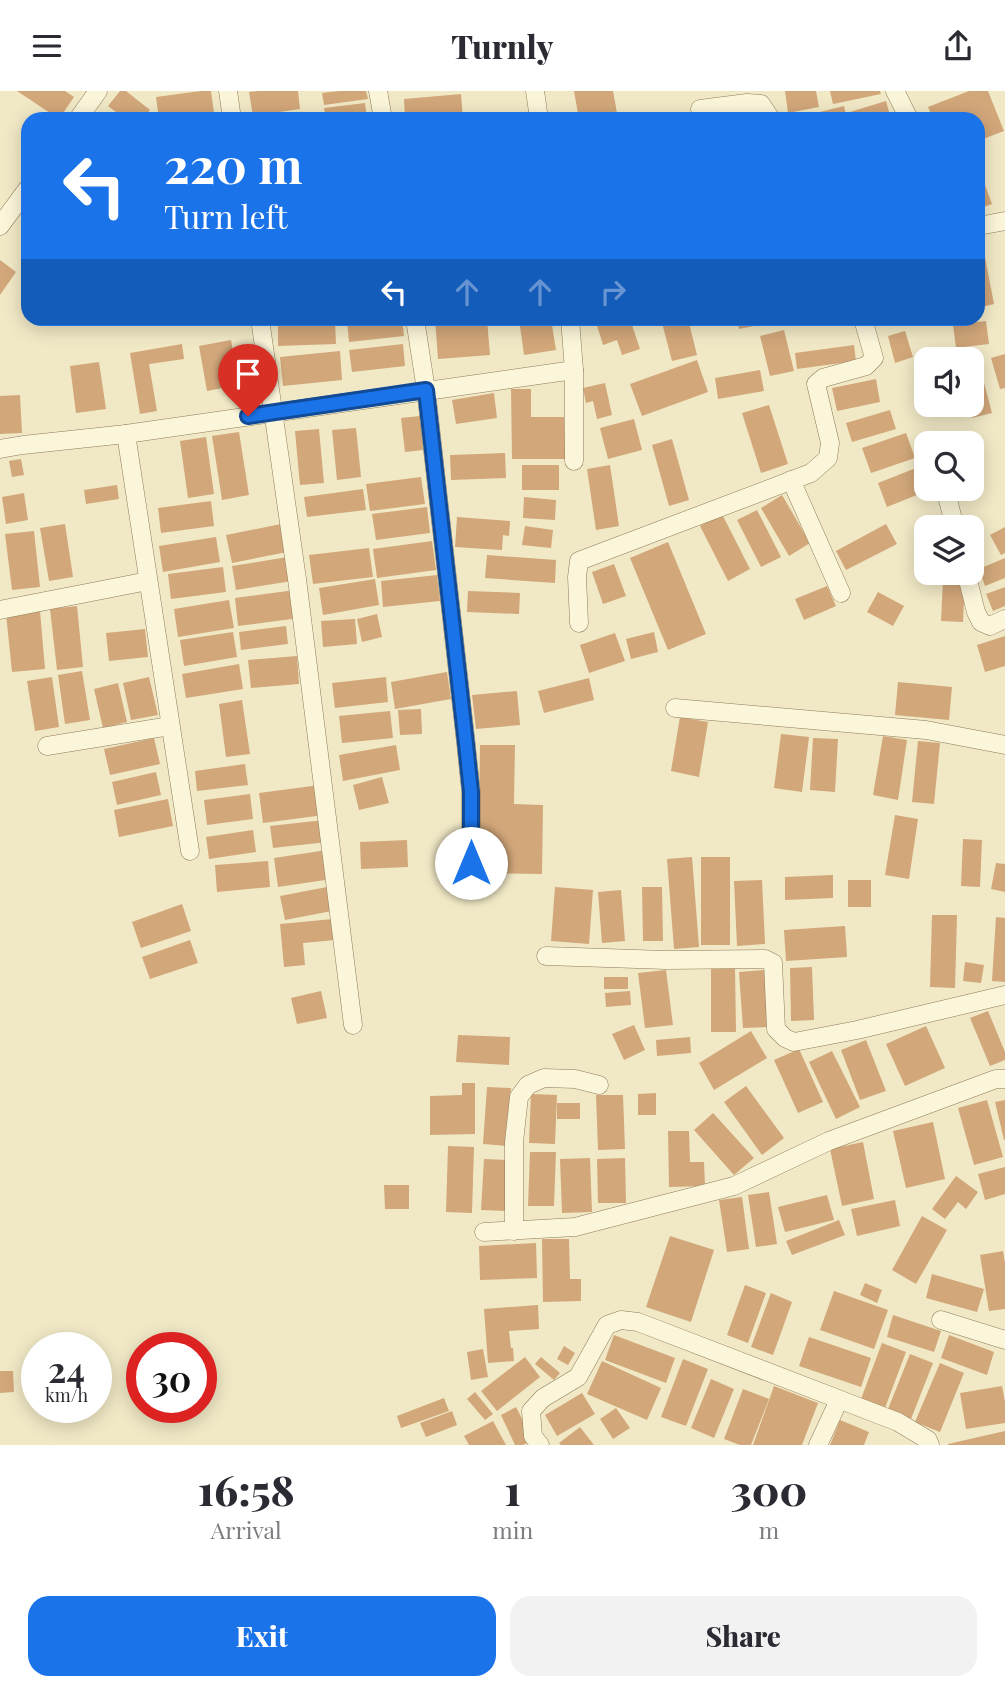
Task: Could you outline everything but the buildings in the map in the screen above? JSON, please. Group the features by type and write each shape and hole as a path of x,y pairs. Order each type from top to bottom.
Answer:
{"street":[{"path":"83,112 98,91"},
{"path":"228,91 231,112"},
{"path":"378,91 382,112"},
{"path":"535,91 538,112"},
{"path":"895,91 906,112"},
{"path":"700,109 747,103 761,104 766,112"},
{"path":"0,226 21,198"},
{"path":"985,225 1005,221"},
{"path":"261,326 297,579 353,1025"},
{"path":"416,326 426,390 471,792 471,863"},
{"path":"571,326 574,370 574,461"},
{"path":"579,623 576,577 579,561 811,473 828,458 830,443 816,384 823,378 866,366 874,358 865,326"},
{"path":"0,449 126,434 574,370"},
{"path":"126,434 190,851"},
{"path":"791,480 841,593"},
{"path":"0,610 148,581"},
{"path":"969,585 981,622 990,626 1005,619"},
{"path":"675,708 926,730 1005,745"},
{"path":"47,746 170,726"},
{"path":"546,956 666,960 765,959 773,963 776,1029 794,1042 1005,995"},
{"path":"514,1231 514,1142 519,1097 528,1085 544,1078 575,1079 599,1085"},
{"path":"484,1232 575,1227 734,1186 830,1140 996,1079 1005,1079"},
{"path":"540,1445 533,1436 531,1411 543,1398 578,1377 607,1325 621,1320 638,1322 898,1422 928,1440 930,1445"},
{"path":"941,1320 1005,1341"},
{"path":"818,1445 839,1400"}],"route":[{"path":"248,416 426,390 471,792 471,863"}]}
